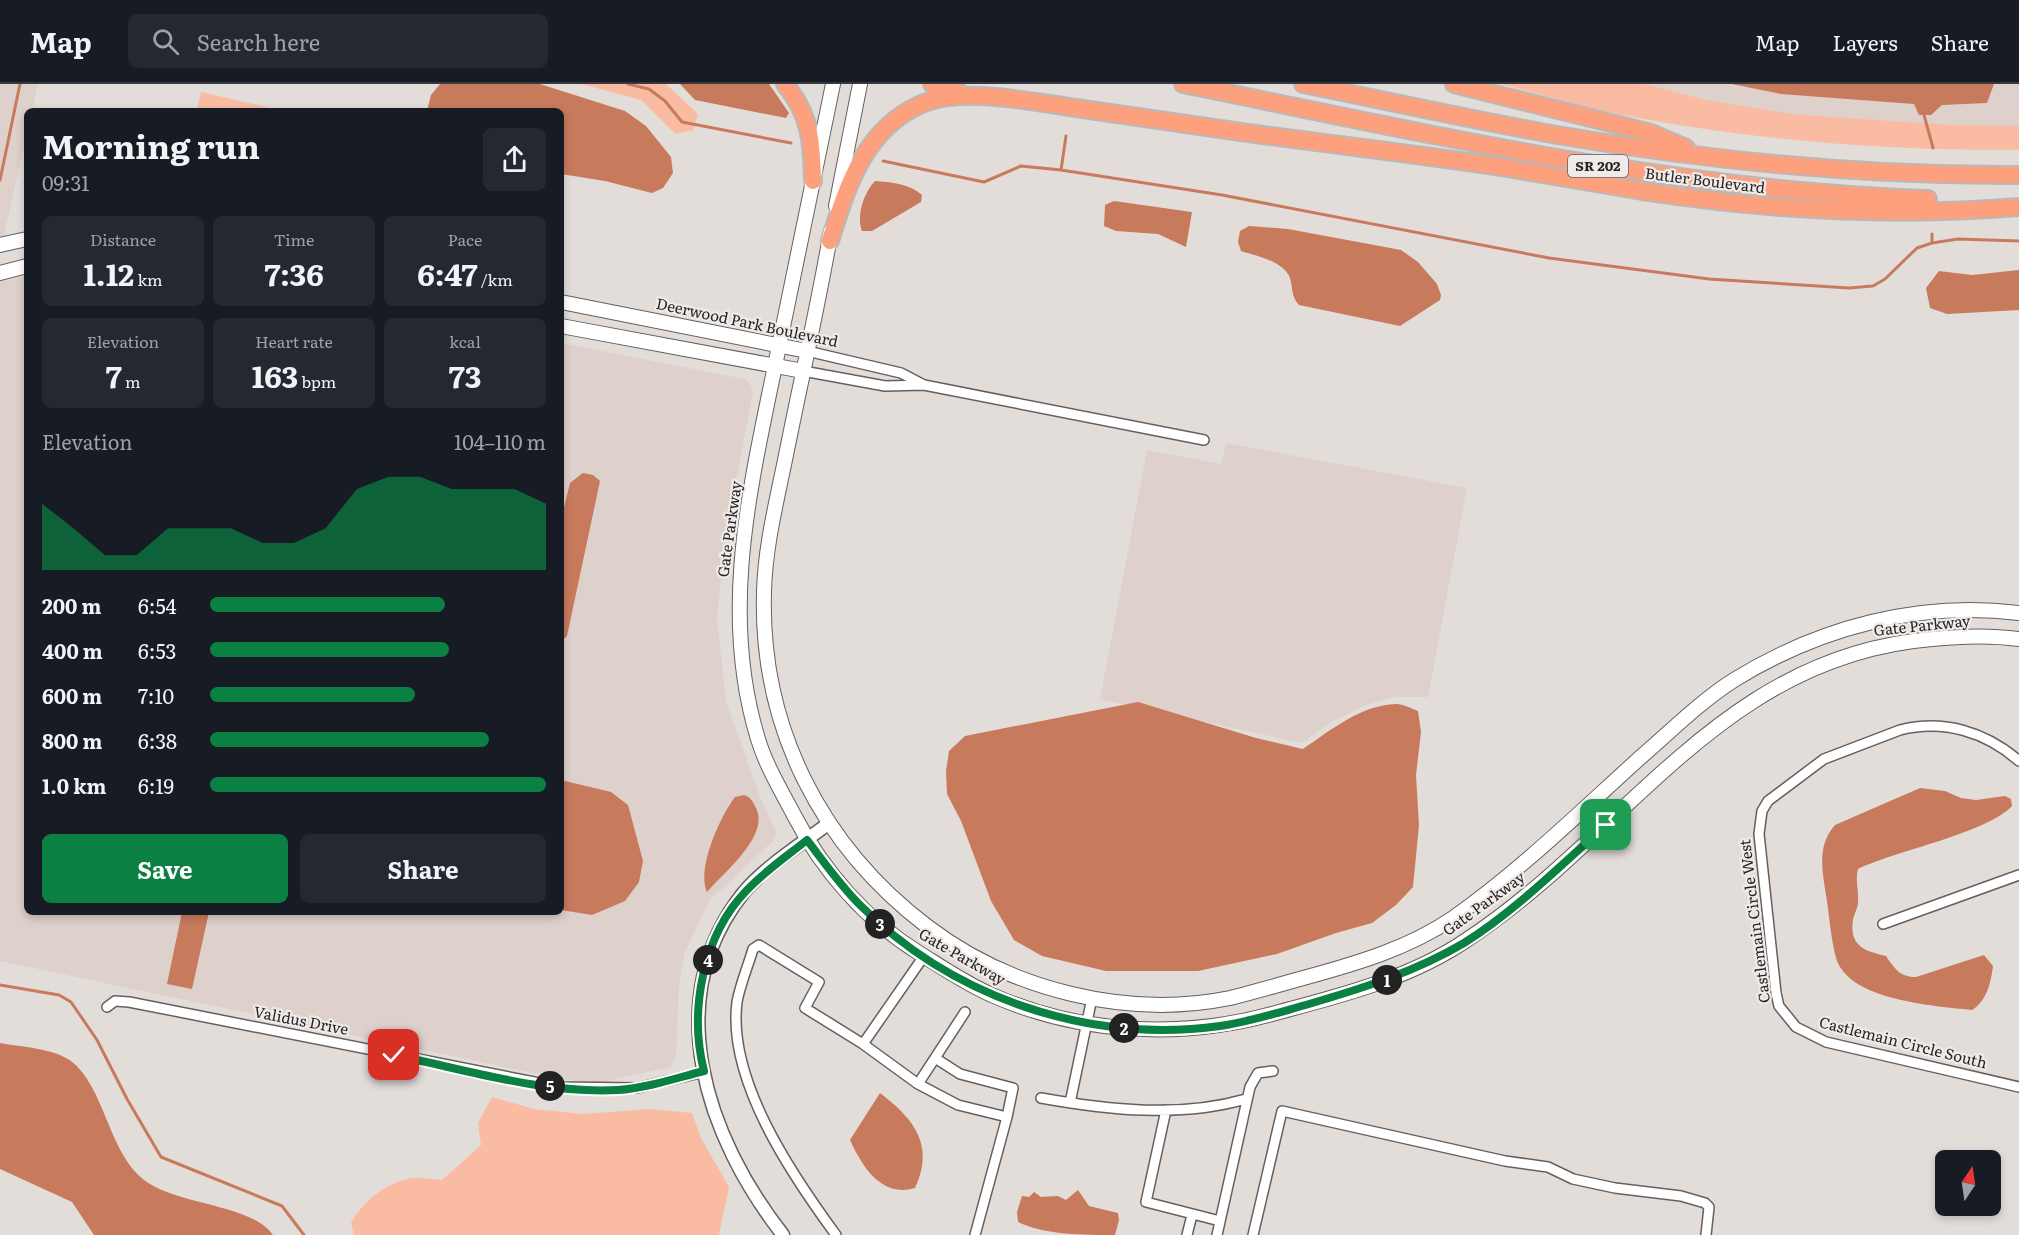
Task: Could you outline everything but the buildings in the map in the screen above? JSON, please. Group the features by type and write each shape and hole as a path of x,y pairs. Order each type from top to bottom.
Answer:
{"highway":[{"path":"785,84 806,114 811,138 813,181"},
{"path":"932,84 946,90 1491,166 1702,199 1844,208 1960,210 2019,207"},
{"name":"Butler Boulevard","path":"1182,84 1583,164 1713,183 1846,195 2019,199"},
{"name":"Butler Boulevard","path":"1303,84 1556,135 1706,157 1850,171 2019,175"},
{"path":"1454,84 1651,133 1706,157"},
{"path":"830,241 865,152 889,125 913,109 938,99 960,96 1004,98"}],"main road":[{"name":"Gate Parkway","path":"833,84 775,366 740,557 738,639 742,671 759,742 807,840 859,904 907,946 996,997 1057,1018 1138,1029 1180,1030 1221,1026 1306,1005 1408,973 1465,942 1542,883 1712,729 1781,682 1864,649 1906,641 1968,636 2019,639"},
{"name":"Gate Parkway","path":"860,84 768,546 764,628 771,685 787,740 807,787 844,847 890,895 948,942 1018,976 1113,1002 1179,1003 1228,998 1336,969 1399,948 1447,922 1497,884 1690,714 1731,682 1780,654 1814,639 1864,622 1951,609 2019,613"},
{"path":"0,245 24,240"},
{"path":"5,271 24,267"},
{"name":"Deerwood Park Boulevard","path":"564,303 807,351"},
{"path":"621,337 644,331 655,320"},
{"name":"Deerwood Park Boulevard","path":"564,327 803,371"}],"street":[{"name":"Deerwood Park Boulevard","path":"807,351 901,374 924,385"},
{"name":"Deerwood Park Boulevard","path":"803,371 885,386 924,385 1204,440"},
{"name":"Castlemain Circle West","path":"1786,1016 1779,1006 1776,993 1760,821 1768,801 1824,759 1912,727 1950,727 1968,730 1988,738 2019,761"},
{"path":"783,1235 762,1207 730,1150 713,1107 699,1052 697,1014 704,969 719,930 745,891 830,823"},
{"path":"1883,924 2019,875"},
{"path":"836,1235 794,1178 753,1095 737,1047 737,1002 753,949 759,945 819,982 805,1008 863,1044 918,1084 958,1105 1007,1117"},
{"path":"863,1044 924,956"},
{"path":"1070,1103 1092,998"},
{"name":"Validus Drive","path":"107,1006 115,1001 129,1002 560,1088 638,1088 704,1071"},
{"path":"918,1084 965,1012"},
{"name":"Castlemain Circle South","path":"1786,1016 1796,1027 1826,1042 2019,1087"},
{"path":"935,1058 960,1074 1013,1088 975,1235"},
{"path":"1217,1235 1246,1099 1258,1073 1273,1071"},
{"path":"1041,1098 1092,1107 1166,1110 1230,1104 1246,1099"},
{"path":"1166,1110 1146,1202 1220,1221"},
{"path":"1253,1235 1282,1111 1505,1161 1529,1162 1548,1167 1573,1179 1615,1188 1696,1199 1709,1207 1706,1235"},
{"path":"1187,1235 1192,1215"}],"shaded area":[{"path":"0,84 38,84 33,108 24,108 24,147 0,253"},
{"path":"440,84 540,84 625,111 646,126 671,157 673,173 663,188 652,193 605,181 564,174 564,108 428,108 431,95"},
{"path":"581,84 666,84 698,114 693,130 675,134 641,100"},
{"path":"680,84 769,84 789,113 786,118 695,100"},
{"path":"1500,84 1645,84 1706,100 1792,114 1953,125 2019,126 2019,150 1873,146 1729,132 1616,114"},
{"path":"1645,84 2019,84 2019,126 1953,125 1792,114 1706,100"},
{"path":"1732,84 1994,84 1987,103 1942,105 1931,115 1919,115 1914,104 1781,94"},
{"path":"201,92 270,108 198,108"},
{"path":"875,181 912,188 922,195 921,202 872,231 862,231 860,218 862,204 867,191"},
{"path":"1114,201 1192,212 1186,247 1158,234 1116,231 1104,226 1105,205"},
{"path":"1249,226 1288,229 1401,250 1418,262 1437,284 1441,295 1440,300 1400,326 1299,305 1293,295 1290,278 1282,267 1241,251 1238,242 1240,231"},
{"path":"2019,270 2019,310 1947,314 1930,308 1926,288 1939,271 1972,275"},
{"path":"24,277 24,915 564,915 564,344 745,379 750,383 753,392 726,535 717,619 726,702 762,802 777,833 773,841 710,900 685,952 679,984 676,1058 670,1067 597,1083 561,1079 0,961 0,282"},
{"path":"1226,443 1467,488 1428,697 1395,697 1366,705 1330,723 1302,743 1100,699 1147,450 1221,464"},
{"path":"583,473 593,475 600,481 567,636 564,639 564,508 570,483"},
{"path":"1138,702 1256,738 1303,749 1347,720 1383,705 1404,705 1418,711 1421,732 1416,775 1419,825 1413,887 1396,905 1372,923 1277,954 1198,971 1106,971 1042,956 1014,940 991,901 961,821 947,794 946,771 949,751 965,736"},
{"path":"564,781 611,792 628,805 643,861 639,882 625,901 592,915 564,910"},
{"path":"1920,788 1945,791 1961,798 1976,800 2005,796 2011,799 2012,806 1983,825 1858,869 1858,902 1852,929 1856,942 1860,946 1886,956 1898,971 1910,977 1984,955 1993,966 1991,978 1985,996 1972,1010 1900,1000 1864,987 1850,978 1840,967 1835,953 1822,867 1823,849 1829,833 1835,825"},
{"path":"744,795 750,798 756,808 759,819 757,830 743,853 707,892 704,882 707,857 717,829 735,797"},
{"path":"181,915 208,915 192,989 167,984"},
{"path":"0,1043 55,1053 71,1061 92,1087 122,1153 144,1180 175,1195 248,1217 263,1225 273,1235 94,1235 72,1202 0,1169"},
{"path":"880,1093 903,1113 918,1134 923,1159 915,1188 903,1190 892,1188 874,1178 860,1160 850,1140"},
{"path":"492,1097 534,1109 582,1114 650,1109 692,1113 702,1140 729,1187 719,1235 354,1235 351,1223 362,1207 377,1193 405,1180 417,1178 442,1180 481,1145 478,1123"},
{"path":"1078,1190 1089,1206 1118,1213 1119,1220 1115,1235 1052,1232 1018,1222 1017,1212 1022,1196 1029,1197 1034,1192 1041,1197 1058,1196 1066,1200"}],"waterway":[{"path":"0,180 20,84"},
{"path":"628,84 649,89 665,101 682,122 791,143"},
{"path":"1924,115 1933,148"},
{"path":"1061,170 1066,136"},
{"path":"883,161 984,182 1021,166 1061,170 1222,195 1549,258 1709,279 1849,288 1873,286 1885,279 1917,248 1932,243 1958,239 2019,241"},
{"path":"1932,234 1932,243"},
{"path":"0,985 59,995 71,1002 97,1040 127,1099 161,1157 282,1206 304,1235"}],"route":[{"path":"394,1055 560,1088 588,1090 638,1088 704,1071 699,1052 697,1014 704,969 719,930 745,891 807,840 838,881 880,924 907,946 970,984 996,997 1057,1018 1096,1025 1180,1030 1221,1026 1260,1017 1359,990 1408,973 1465,942 1542,883 1606,825"}]}
